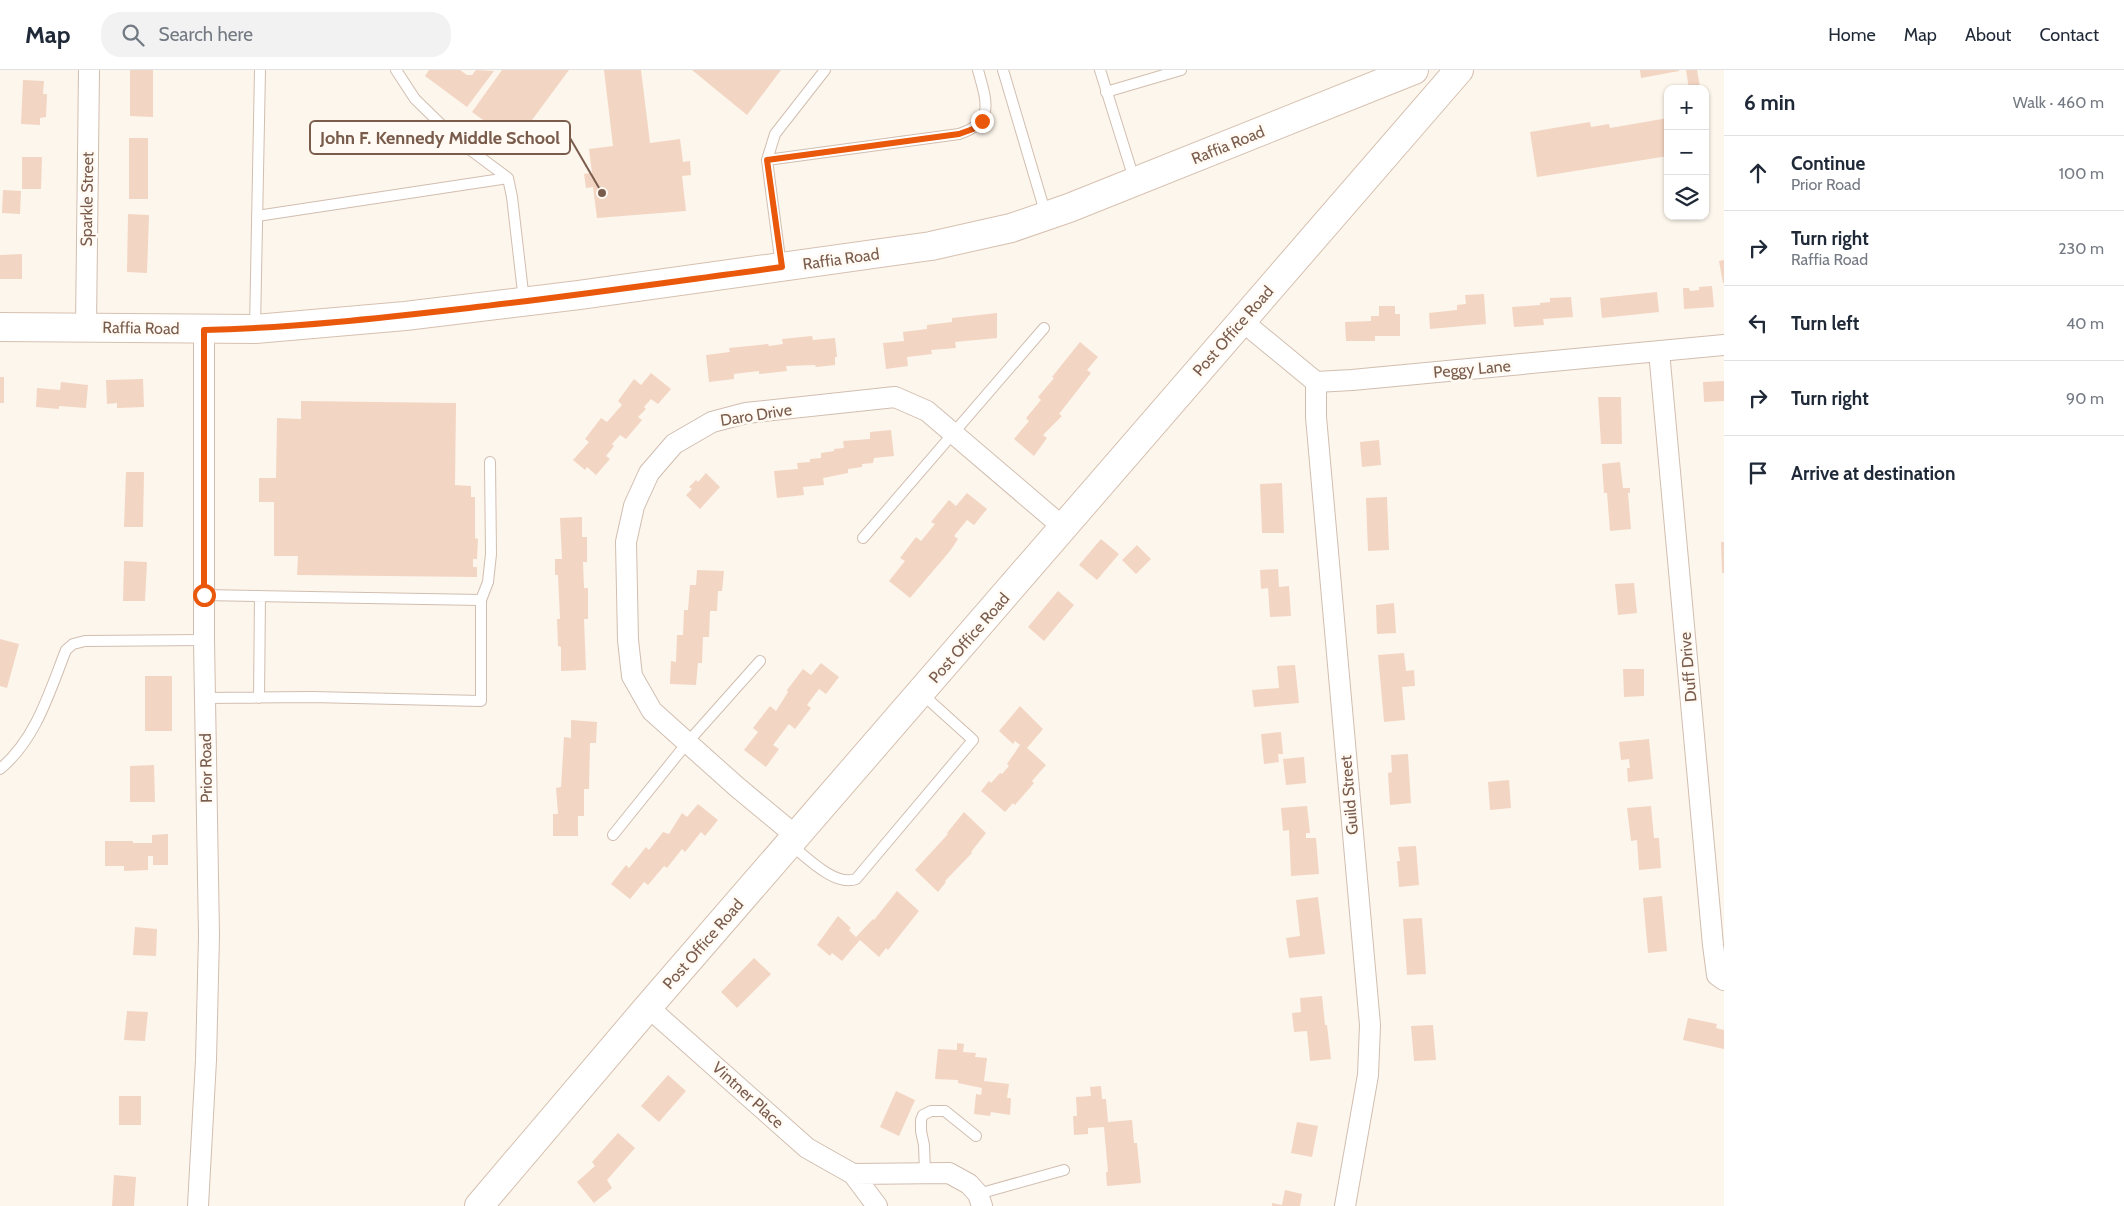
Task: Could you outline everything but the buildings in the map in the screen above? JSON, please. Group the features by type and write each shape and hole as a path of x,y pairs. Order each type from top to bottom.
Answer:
{"street":[{"name":"Sparkle Street","path":"86,327 89,70"},
{"name":"Raffia Road","path":"0,327 255,329 405,316 524,302 931,246 1011,228 1046,216 1135,183 1414,70"},
{"name":"Post Office Road","path":"479,1206 648,1007 1459,70"},
{"path":"1242,321 1316,382"},
{"name":"Prior Road","path":"198,1206 206,1060 209,936 204,640 204,330"},
{"name":"Peggy Lane","path":"1316,382 1724,346"},
{"name":"Duff Drive","path":"1659,352 1713,945 1717,975 1724,980"},
{"name":"Guild Street","path":"1316,382 1318,437 1370,1025 1368,1075 1345,1206"},
{"name":"Daro Drive","path":"793,840 652,710 632,676 628,640 626,542 634,506 649,473 674,444 712,422 746,413 895,397 927,411 1064,528"},
{"name":"Vintner Place","path":"648,1007 807,1148 854,1174 877,1206"},
{"name":"Vintner Place","path":"854,1174 949,1173 969,1184 980,1200"}],"lane":[{"path":"255,329 260,70"},
{"path":"396,70 415,99 457,140 508,178 512,196 524,302"},
{"path":"782,267 767,160 775,134 825,70"},
{"path":"767,160 959,134 973,129 982,121 986,108 978,70"},
{"path":"1002,70 1046,216"},
{"path":"1100,70 1135,183"},
{"path":"1106,92 1181,70"},
{"path":"257,216 508,178"},
{"path":"863,538 1044,328"},
{"path":"205,698 481,701 481,600 488,582 490,568 490,462"},
{"path":"204,595 481,600"},
{"path":"259,698 260,596"},
{"path":"0,768 15,756 35,727 66,650 73,644 84,641 204,640"},
{"path":"613,834 687,743 760,661"},
{"path":"793,840 826,872 838,879 849,882 856,879 973,740 921,692"},
{"path":"925,1173 924,1145 920,1131 923,1115 931,1111 945,1111 976,1136"},
{"path":"980,1200 1064,1170"}],"place":[{"name":"John F. Kennedy Middle School","path":"602,193"}],"route":[{"path":"204,595 204,330 255,329 405,316 579,295 782,267 767,160 959,134 973,129 982,121"}]}
